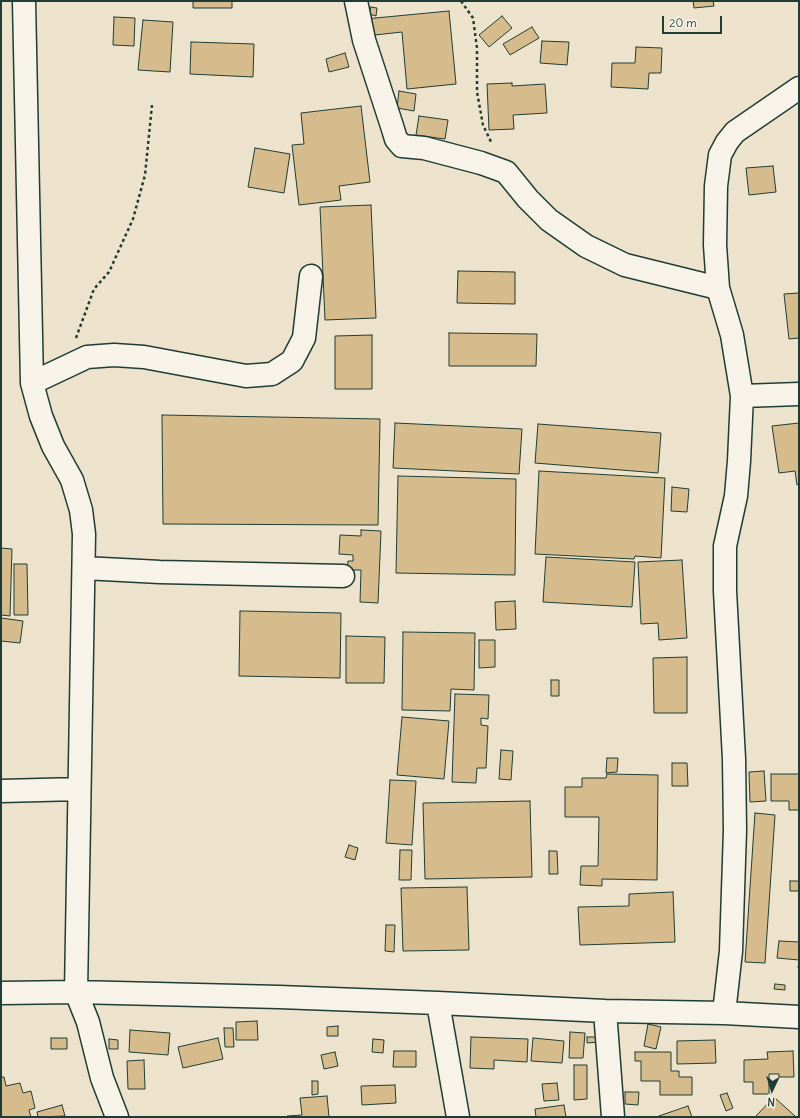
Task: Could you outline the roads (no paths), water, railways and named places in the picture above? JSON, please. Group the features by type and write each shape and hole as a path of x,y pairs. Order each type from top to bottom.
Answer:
{"street":[{"path":"24,1 32,383 41,416 53,446 72,480 81,510 84,534 76,992 88,1022 102,1078 118,1117"},
{"path":"356,1 364,40 396,138 402,146 424,148 481,163 506,172 528,199 549,220 586,246 625,265 718,288"},
{"path":"724,1013 731,951 735,830 734,759 725,591 725,546 736,489 742,396 732,335 718,288 715,245 716,186 720,155 727,142 735,132 799,88"},
{"path":"32,383 87,357 114,354 144,357 246,376 272,374 292,361 304,338 311,276"},
{"path":"742,396 799,394"},
{"path":"84,568 160,572 343,576"},
{"path":"1,791 79,789"},
{"path":"3,987 76,992 438,1003 605,1011 724,1013 799,1017"},
{"path":"438,1003 458,1117"},
{"path":"605,1011 613,1117"}]}
